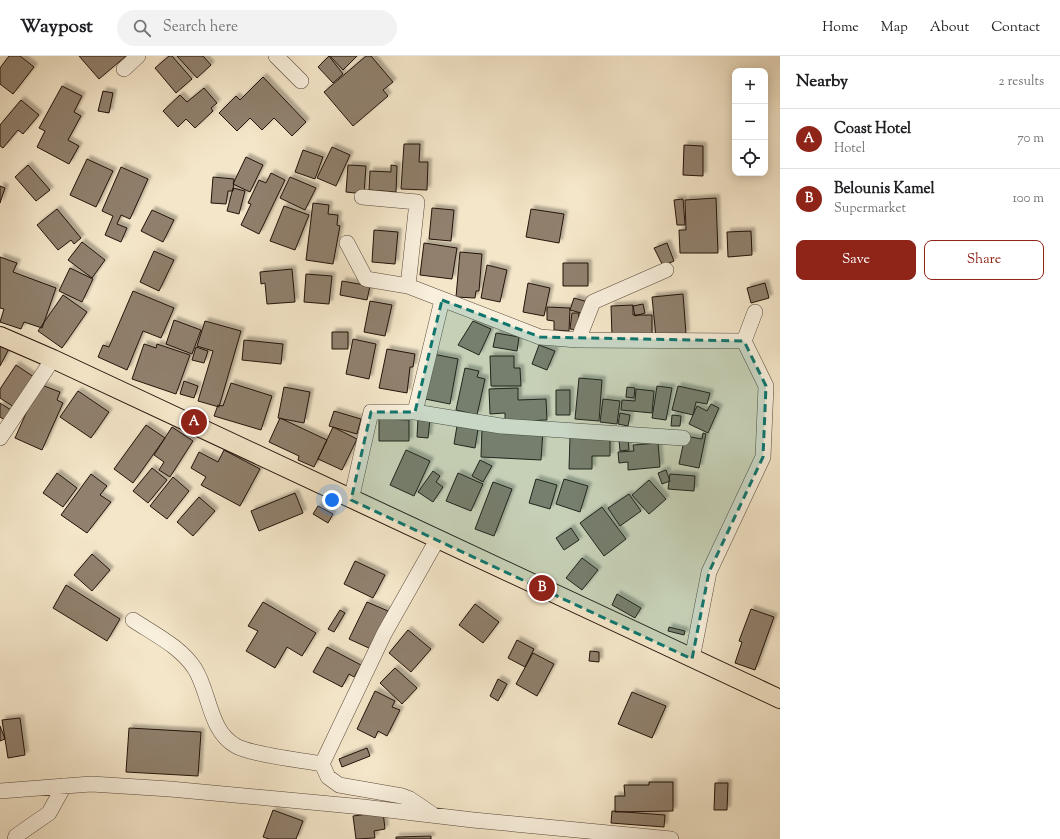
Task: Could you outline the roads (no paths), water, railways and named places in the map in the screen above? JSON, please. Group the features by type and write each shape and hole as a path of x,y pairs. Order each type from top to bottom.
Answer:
{"main road":[{"path":"0,336 53,359 351,500 780,699"}],"street":[{"path":"124,69 138,56"},
{"path":"276,56 301,81"},
{"path":"362,197 417,202 408,286"},
{"path":"347,243 366,279 408,286 540,338 578,340 744,341"},
{"path":"578,340 593,302 666,270"},
{"path":"415,412 442,300"},
{"path":"692,659 709,572 763,457 766,386 744,341 755,312"},
{"path":"0,438 53,359"},
{"path":"351,500 371,412 415,412 501,426 683,438"},
{"path":"322,764 384,634 437,540"},
{"path":"133,620 174,648 185,657 194,668 202,681 219,729 229,741 243,749 322,764"},
{"path":"322,764 328,776 339,785 402,796 410,799 433,815"},
{"path":"3,789 91,784 178,790 363,806 433,815 671,839"},
{"path":"15,839 16,836 49,813 64,786"}],"place":[{"name":"Coast Hotel","path":"194,422"},
{"name":"Belounis Kamel","path":"542,588"}]}
